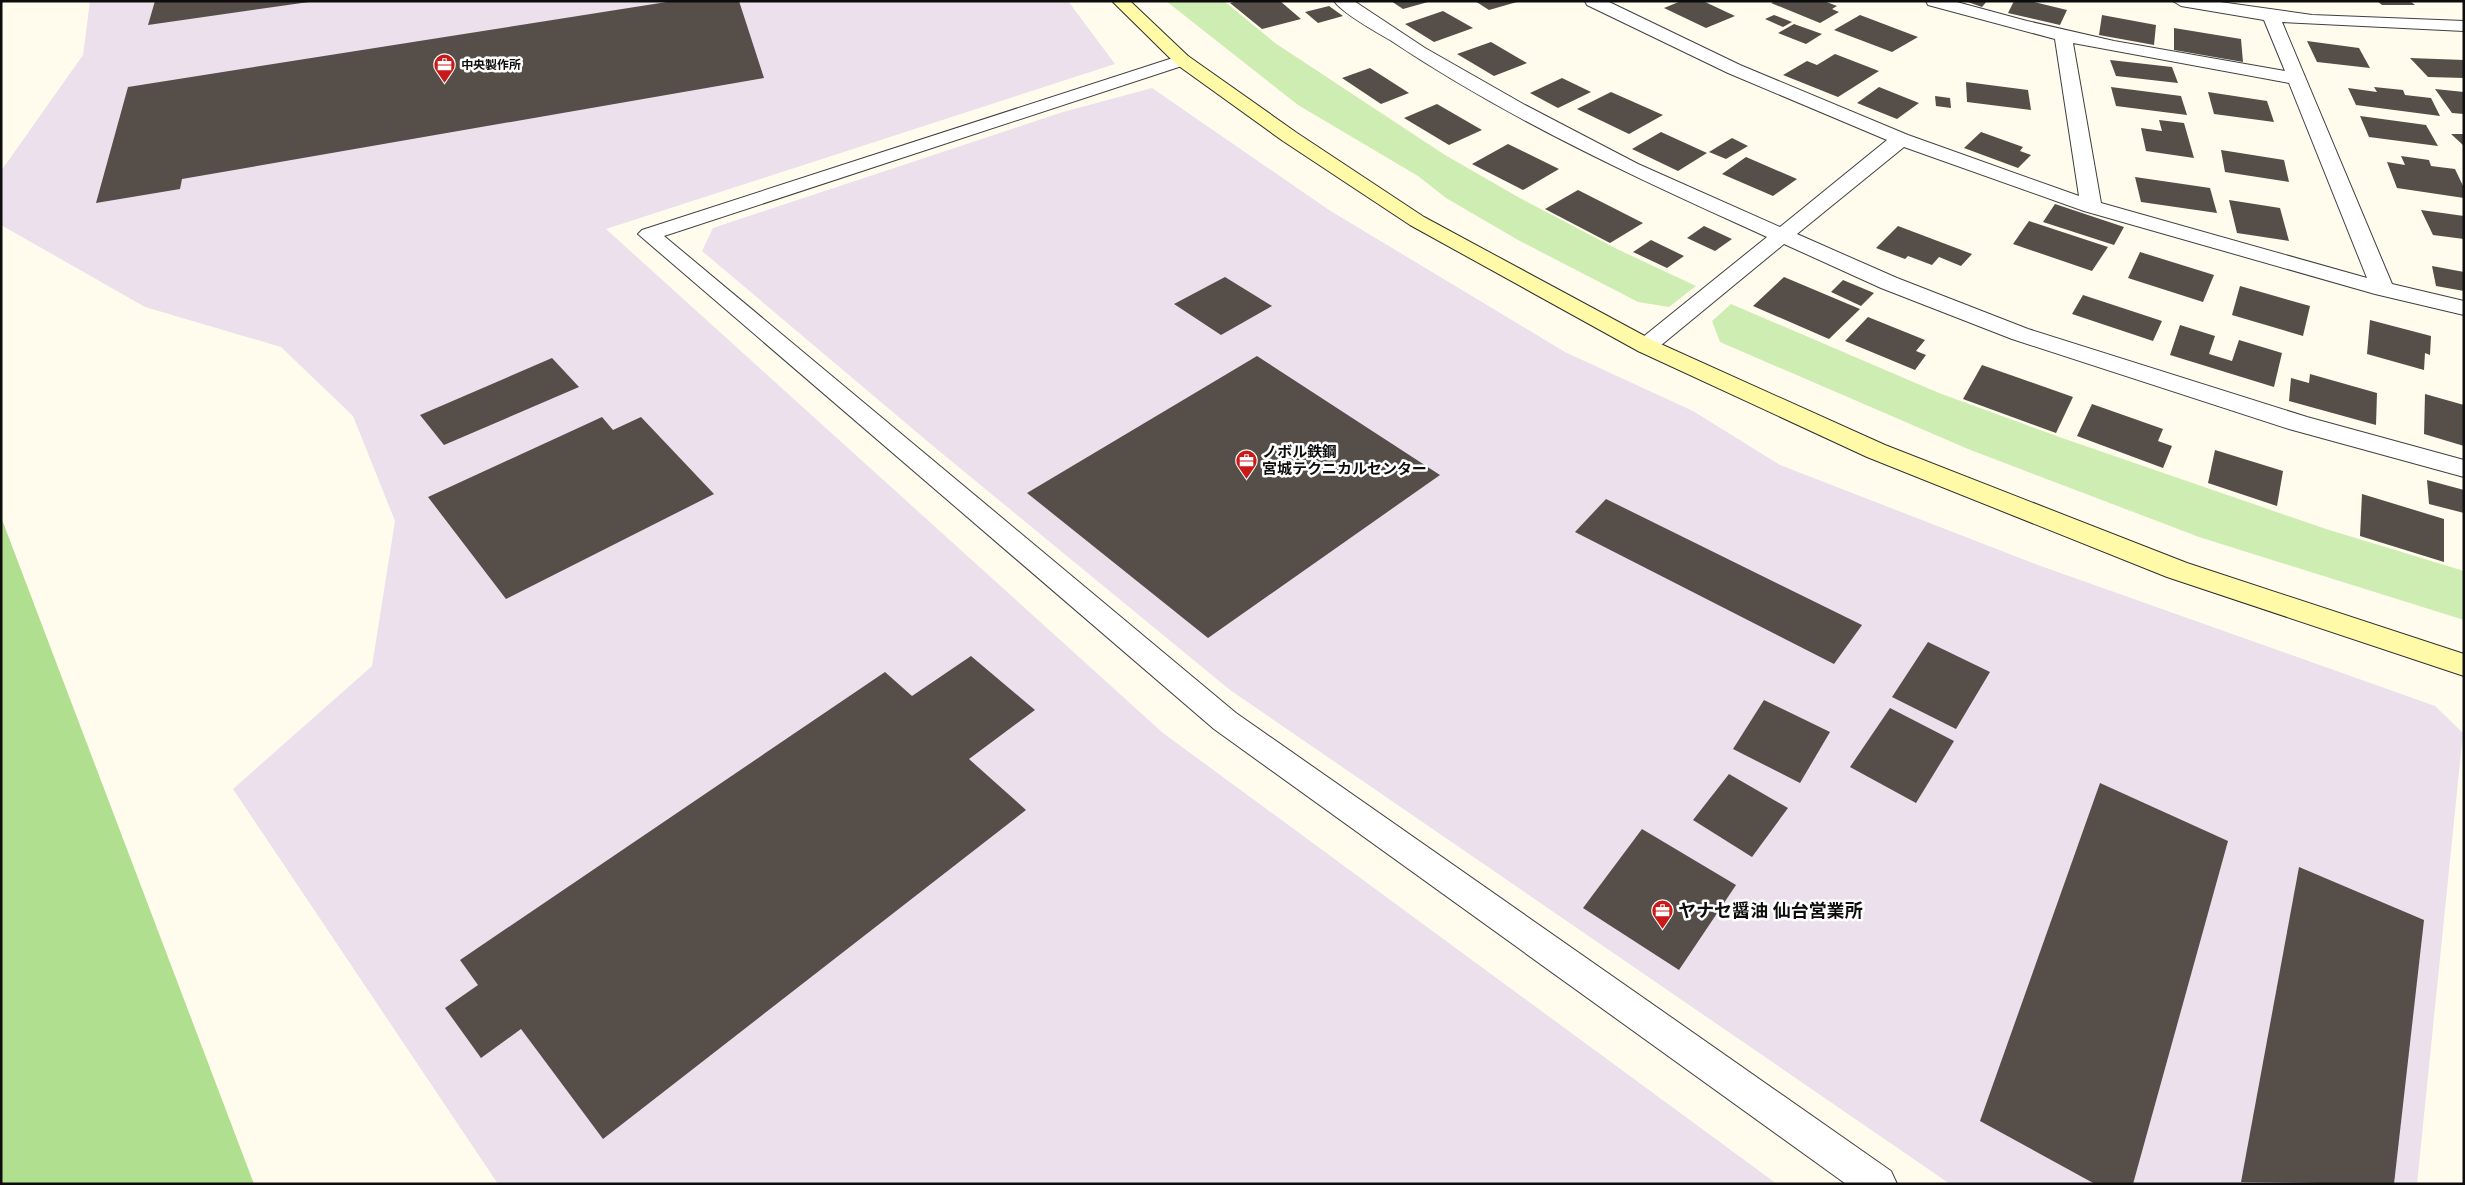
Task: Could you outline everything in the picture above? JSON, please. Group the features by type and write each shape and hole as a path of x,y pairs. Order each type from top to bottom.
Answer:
{"street":[{"path":"1120,1 1182,60 1290,137 1417,221 1646,346 1876,451 2177,570 2464,665"},
{"path":"1342,1 1419,52 1518,109 1631,168 1782,237 1889,283 2020,334 2298,423 2464,469"},
{"path":"1593,1 1734,69 1901,140 2091,207 2383,289 2464,308"},
{"path":"1934,1 2063,36 2186,61 2297,79"},
{"path":"2181,1 2272,16 2322,21 2464,26"},
{"path":"2272,16 2383,289"},
{"path":"2063,36 2091,207"},
{"path":"1182,60 649,234 1225,721 1878,1184"},
{"path":"1646,346 1901,140"}],"shaded area":[{"path":"90,1 1068,1 1115,64 606,229 1163,733 1777,1184 498,1184 233,789 372,666 395,521 353,416 281,347 145,307 1,225 1,171 83,55"},
{"path":"1152,88 1329,210 1565,352 1693,411 1780,465 2038,565 2435,706 2463,733 2417,1184 1950,1184 1230,690 933,446 702,251 713,228 1063,112"}],"green space":[{"path":"1166,1 1224,1 1275,43 1445,155 1518,197 1617,249 1696,286 1669,307 1638,302 1518,240 1446,198 1418,176 1298,105"},
{"path":"1731,304 1939,393 2062,438 2326,529 2464,571 2464,620 2199,537 1968,449 1720,342 1712,321"},
{"path":"1,517 254,1184 1,1184"}],"building":[{"path":"155,1 309,1 309,2 148,25"},
{"path":"673,1 739,1 764,78 182,179 180,189 96,203 128,87"},
{"path":"1238,1 1280,1 1301,19 1262,29 1230,3"},
{"path":"1391,1 1427,1 1428,2 1403,9"},
{"path":"1475,1 1517,1 1517,2 1489,10"},
{"path":"1681,1 1703,1 1735,16 1706,28 1664,8"},
{"path":"1775,1 1824,1 1837,6 1832,9 1839,12 1820,23 1771,3"},
{"path":"1965,1 1987,1 1982,7"},
{"path":"2014,1 2030,1 2067,10 2060,25 2008,13"},
{"path":"2377,1 2410,1 2415,5 2382,5"},
{"path":"1329,6 1343,16 1318,23 1305,12"},
{"path":"1443,11 1473,28 1434,42 1405,24"},
{"path":"1774,15 1792,22 1783,27 1765,19"},
{"path":"1860,15 1918,37 1892,52 1834,30"},
{"path":"2102,15 2156,25 2154,45 2099,35"},
{"path":"1794,24 1822,34 1806,44 1778,33"},
{"path":"2174,28 2241,39 2243,62 2174,50"},
{"path":"2307,41 2359,48 2370,68 2317,62"},
{"path":"1491,42 1527,63 1494,76 1457,54"},
{"path":"1835,54 1879,71 1838,97 1783,75 1807,61 1817,65"},
{"path":"2410,58 2464,60 2464,78 2428,77"},
{"path":"2110,60 2172,67 2178,83 2116,76"},
{"path":"1370,68 1409,93 1381,104 1342,78"},
{"path":"1562,78 1591,92 1558,108 1530,93"},
{"path":"1966,82 2028,90 2031,110 1967,102"},
{"path":"1879,87 1919,103 1897,119 1857,103"},
{"path":"2111,87 2181,96 2187,115 2116,106"},
{"path":"2374,87 2403,90 2405,95 2431,98 2440,116 2356,105 2348,88 2377,92"},
{"path":"2435,89 2464,92 2464,114 2452,113"},
{"path":"1611,92 1663,115 1629,134 1577,109"},
{"path":"2208,92 2267,101 2274,122 2214,114"},
{"path":"1935,96 1950,98 1951,108 1936,106"},
{"path":"1437,104 1482,130 1449,145 1404,118"},
{"path":"2360,116 2426,125 2438,146 2369,137"},
{"path":"2159,120 2184,123 2194,158 2146,151 2141,128 2162,131"},
{"path":"1661,132 1707,153 1678,171 1632,149"},
{"path":"1981,132 2023,147 2020,151 2031,155 2018,168 1964,148"},
{"path":"2451,134 2464,134 2464,146"},
{"path":"1732,138 1748,146 1726,159 1709,152"},
{"path":"1508,144 1559,169 1523,190 1472,164"},
{"path":"2221,150 2284,160 2289,182 2225,172"},
{"path":"2401,156 2429,160 2431,166 2455,169 2464,188 2464,198 2397,188 2387,162 2405,165"},
{"path":"1746,157 1797,179 1773,196 1722,174"},
{"path":"2135,177 2210,188 2217,213 2141,202"},
{"path":"1578,190 1643,223 1610,243 1545,209"},
{"path":"2229,200 2280,208 2289,241 2237,233"},
{"path":"2055,204 2124,227 2114,245 2043,222"},
{"path":"2421,210 2464,216 2464,239 2433,235"},
{"path":"2029,221 2108,247 2092,271 2013,244"},
{"path":"1704,226 1732,239 1715,251 1687,238"},
{"path":"1898,226 1972,254 1961,266 1939,257 1932,265 1908,256 1905,259 1876,248"},
{"path":"1651,240 1684,256 1667,268 1633,252"},
{"path":"2140,252 2214,275 2203,302 2128,278"},
{"path":"2432,266 2464,272 2464,291 2436,286"},
{"path":"1225,277 1272,306 1221,335 1174,304"},
{"path":"1784,277 1860,309 1829,339 1753,306"},
{"path":"1843,280 1874,293 1861,306 1831,292"},
{"path":"2240,286 2310,306 2303,336 2232,315"},
{"path":"2083,295 2162,321 2153,341 2072,314"},
{"path":"1868,317 1925,340 1916,351 1926,355 1915,370 1845,341"},
{"path":"2370,320 2431,336 2430,355 2425,353 2424,370 2367,354"},
{"path":"2180,325 2215,336 2209,354 2232,361 2239,340 2282,353 2274,387 2170,355"},
{"path":"1257,356 1440,475 1208,638 1027,493"},
{"path":"552,358 579,387 444,445 420,415"},
{"path":"1982,365 2073,397 2056,433 1963,399"},
{"path":"2310,374 2377,393 2376,425 2289,401 2291,378 2309,383"},
{"path":"2425,394 2464,405 2464,446 2424,434"},
{"path":"2092,404 2163,429 2158,441 2172,446 2163,468 2077,436"},
{"path":"602,417 613,430 641,417 714,494 506,599 428,497"},
{"path":"2215,450 2283,471 2277,506 2208,483"},
{"path":"2427,480 2464,490 2464,513 2429,504"},
{"path":"2362,494 2444,519 2444,562 2360,536"},
{"path":"1606,499 1862,625 1834,664 1575,532"},
{"path":"1928,642 1990,672 1956,729 1892,697"},
{"path":"971,656 1035,710 969,759 1026,810 603,1139 521,1029 481,1058 445,1008 478,985 460,960 885,672 912,696"},
{"path":"1764,700 1830,732 1800,783 1733,749"},
{"path":"1890,708 1954,741 1916,803 1850,767"},
{"path":"1729,774 1788,808 1752,857 1693,820"},
{"path":"2100,783 2228,841 2133,1184 2095,1184 1980,1121"},
{"path":"1642,829 1736,885 1679,970 1583,908"},
{"path":"2299,867 2424,920 2394,1184 2241,1182"}],"place":[{"name":"中央製作所","path":"445,84"},
{"name":"ノボル鉄鋼 宮城テクニカルセンター","path":"1246,480"},
{"name":"ヤナセ醤油 仙台営業所","path":"1662,930"}]}
